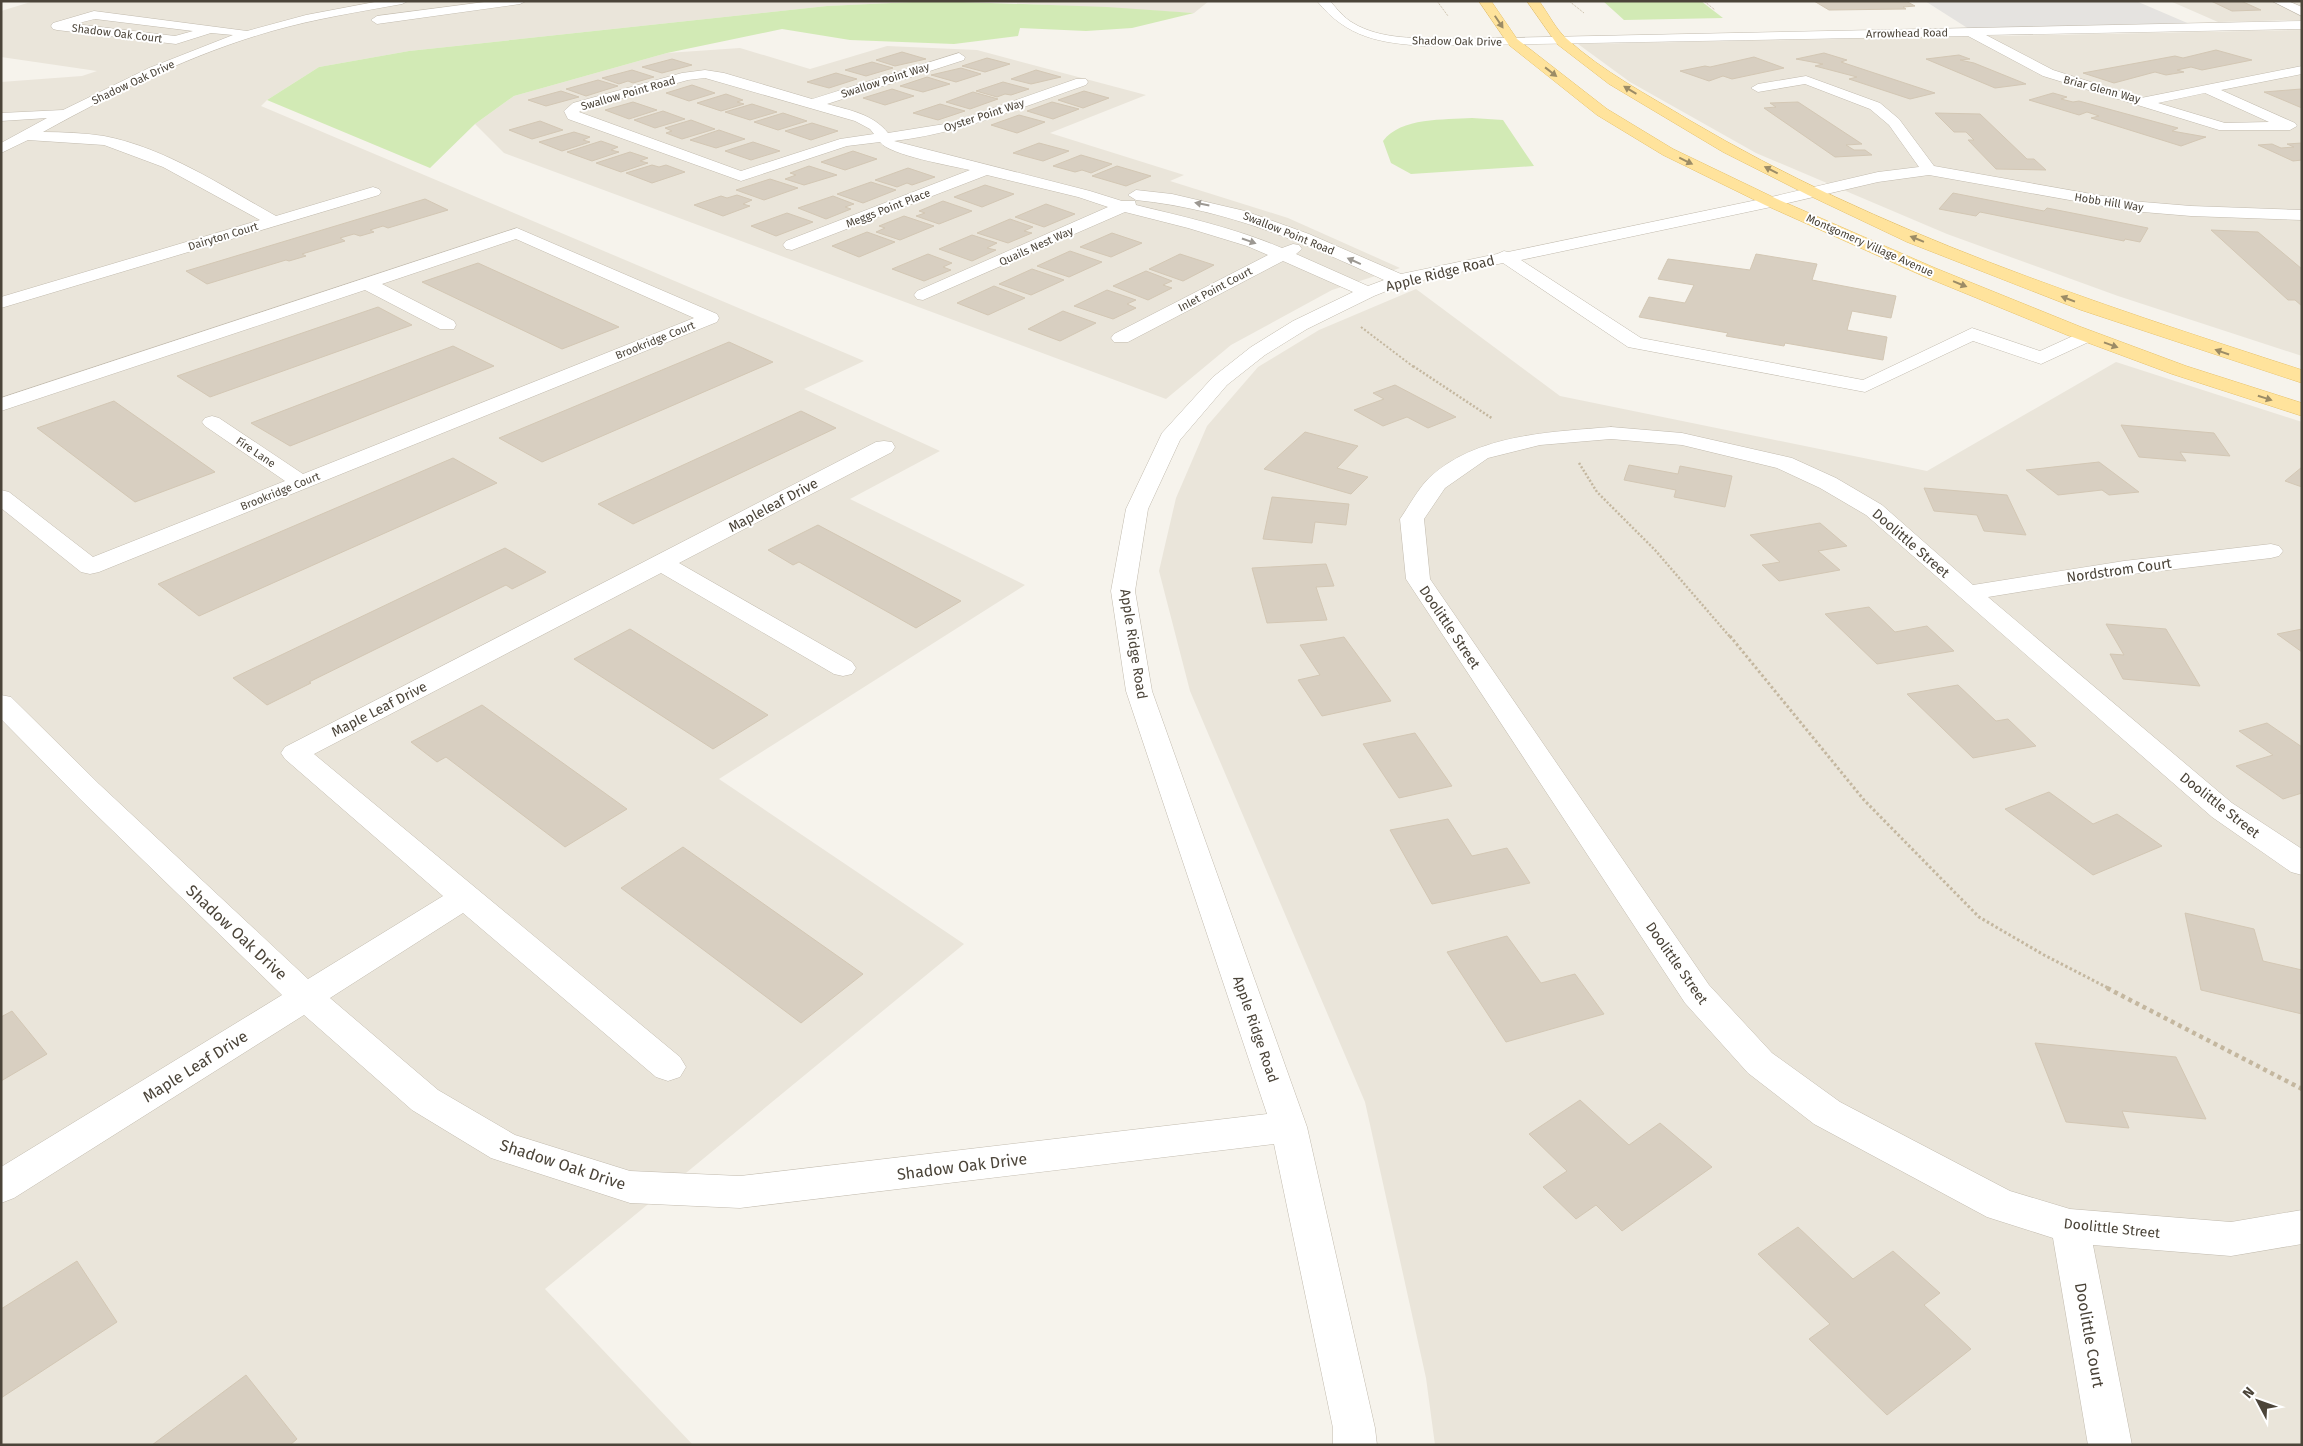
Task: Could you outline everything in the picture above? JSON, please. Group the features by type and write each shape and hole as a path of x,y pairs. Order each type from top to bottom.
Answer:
{"main road":[{"name":"Montgomery Village Avenue","path":"1485,1 1513,42 1610,117 1668,152 1771,202 1929,272 2086,336 2178,370 2302,410"},
{"name":"Montgomery Village Avenue","path":"1533,1 1561,41 1614,81 1728,149 1814,192 1913,238 2087,306 2302,377"}],"street":[{"name":"Shadow Oak Drive","path":"1,149 69,112 180,61 250,34 300,20 402,1"},
{"path":"366,22 520,1"},
{"name":"Shadow Oak Drive","path":"1323,1 1350,27 1368,33 1418,42 1513,42"},
{"path":"2279,2 2302,2"},
{"path":"2279,2 2302,12"},
{"name":"Shadow Oak Court","path":"210,29 176,40 57,26 94,15 210,29 250,34"},
{"path":"2131,16 2156,28"},
{"path":"1838,23 1855,34"},
{"name":"Arrowhead Road","path":"1513,42 2302,25"},
{"name":"Shadow Oak Drive","path":"270,28 294,31 327,27"},
{"name":"Briar Glenn Way","path":"1970,32 2040,70 2140,102 2302,70"},
{"name":"Swallow Point Way","path":"812,104 959,57"},
{"name":"Swallow Point Road","path":"884,138 845,142 741,176 573,116 571,111 578,106 678,78 705,74 719,76 812,104 876,126 889,144 903,149 1084,194 1149,196 1238,212 1399,280"},
{"path":"1758,88 1806,80 1875,106 1894,122 1929,170"},
{"name":"Oyster Point Way","path":"884,138 955,126 1081,82"},
{"path":"2140,102 2224,127 2290,126 2205,88"},
{"path":"1,117 69,112"},
{"name":"Dairyton Court","path":"25,136 62,136 107,142 157,159 274,221"},
{"name":"Meggs Point Place","path":"792,245 985,170"},
{"name":"Hobb Hill Way","path":"1814,192 1878,177 1929,170 2131,206 2298,218"},
{"path":"274,221 373,192"},
{"name":"Apple Ridge Road","path":"1355,1445 1354,1428 1289,1127 1139,691 1123,591 1137,509 1170,438 1220,382 1258,351 1300,325 1368,292 1399,280 1504,256 1814,192"},
{"name":"Swallow Point Road","path":"1084,194 1096,200 1222,232 1282,254 1368,292"},
{"name":"Quails Nest Way","path":"923,295 1149,196"},
{"name":"Dairyton Court","path":"1,303 274,221"},
{"name":"Brookridge Court","path":"1,405 517,233 710,318 90,567 1,497"},
{"name":"Inlet Point Court","path":"1121,338 1282,254 1311,242"},
{"path":"1504,256 1635,342 1866,386 1972,334 2041,358 2086,336"},
{"path":"366,284 447,325"},
{"name":"Fire Lane","path":"212,422 301,482"},
{"name":"Doolittle Street","path":"2302,864 2222,810 1874,510 1828,483 1784,463 1682,439 1611,433 1531,441 1481,453 1437,483 1412,519 1418,579 1697,994 1760,1063 1827,1113 2000,1205 2070,1226 2231,1239 2302,1227"},
{"name":"Mapleleaf Drive","path":"662,563 884,447"},
{"name":"Nordstrom Court","path":"1968,593 2124,568 2270,551"},
{"path":"662,563 843,668"},
{"name":"Maple Leaf Drive","path":"662,563 295,753 668,1067"},
{"name":"Shadow Oak Drive","path":"1,703 89,791 306,998 425,1100 504,1147 630,1186 740,1192 1289,1127"},
{"name":"Maple Leaf Drive","path":"1,1187 465,897"},
{"name":"Doolittle Court","path":"2070,1226 2110,1445"}],"path":[{"path":"1337,308 1403,360 1478,408 1531,441 1574,456 1597,492 1654,550 1756,667 1864,800 1978,917 2044,955 2302,1089"}],"shaded area":[{"path":"34,1 934,1 827,6 409,51 319,67 267,100 261,106 864,361 804,389 940,451 850,499 1025,585 719,779 964,944 545,1289 693,1445 1,1445 1,82 82,76 97,71 1,57 1,11"},
{"path":"976,1 1209,1 1194,13"},
{"path":"1925,1 2136,1 2192,25 1969,29"},
{"path":"2170,1 2302,1 2302,20 2218,22"},
{"path":"2302,30 2302,356 2118,296 1947,234 1756,153 1630,82 1578,44"},
{"path":"887,46 977,50 1146,95 1050,133 1184,175 1170,181 1288,218 1400,268 1332,290 1231,345 1166,399 504,153 475,124 514,96 667,53 740,48 810,69"},
{"path":"1416,289 1560,396 1927,471 2116,362 2302,422 2302,1445 1435,1445 1426,1378 1365,1102 1190,691 1159,571 1176,498 1207,426 1258,367 1319,330"}],"green space":[{"path":"934,1 1107,7 1194,13 1132,28 1086,31 1020,28 1018,36 954,44 850,40 782,29 667,53 514,96 475,124 430,168 267,100 319,67 409,51 827,6"},
{"path":"1603,1 1701,1 1723,18 1624,20"},
{"path":"1472,118 1503,120 1534,166 1411,174 1391,163 1383,141 1391,133 1424,121"}],"building":[{"path":"1814,1 1906,1 1915,6 1903,7 1906,9 1829,10"},
{"path":"2211,1 2241,1 2261,10 2232,11"},
{"path":"2216,50 2252,60 2202,70 2191,67 2177,70 2184,72 2166,75 2155,72 2114,83 2083,73 2175,56 2183,58"},
{"path":"902,52 926,59 895,66 876,60"},
{"path":"1824,53 1847,60 1841,62 1935,93 1910,99 1849,79 1857,77 1815,66 1823,64 1796,59"},
{"path":"1959,55 1970,59 1960,60 1974,63 2026,84 1995,88 1926,59"},
{"path":"1754,57 1784,68 1732,79 1723,76 1709,81 1680,71 1705,66 1710,67"},
{"path":"987,58 1010,64 985,72 962,66"},
{"path":"672,59 692,65 662,73 642,67"},
{"path":"872,62 893,68 866,76 845,70"},
{"path":"961,68 981,74 956,82 931,75"},
{"path":"632,70 654,77 633,83 628,81 619,84 602,78"},
{"path":"1036,70 1061,77 1031,84 1011,79"},
{"path":"836,73 857,79 829,88 807,82"},
{"path":"927,77 950,84 923,92 900,86"},
{"path":"598,80 618,86 586,96 566,89"},
{"path":"1003,82 1029,89 997,97 976,91"},
{"path":"692,85 715,93 689,101 666,93"},
{"path":"892,89 914,96 885,105 863,98"},
{"path":"2301,89 2302,108 2264,92"},
{"path":"561,91 579,97 546,106 528,100"},
{"path":"1084,91 1109,98 1083,108 1058,100"},
{"path":"973,92 998,99 970,109 946,102"},
{"path":"2053,93 2067,97 2061,99 2073,102 2079,101 2178,128 2172,131 2206,137 2181,146 2091,118 2099,116 2087,112 2079,115 2029,100"},
{"path":"726,94 743,100 737,102 744,104 721,111 697,103"},
{"path":"633,102 657,110 629,119 605,110"},
{"path":"1052,102 1079,109 1053,119 1027,111"},
{"path":"1798,102 1862,144 1846,145 1854,150 1865,150 1872,155 1835,157 1764,108 1776,107 1770,103"},
{"path":"752,104 777,112 750,120 725,112"},
{"path":"940,104 965,111 938,120 913,113"},
{"path":"663,111 685,119 655,128 634,120"},
{"path":"783,113 807,121 778,130 754,122"},
{"path":"1935,113 1980,114 2027,159 2034,159 2046,170 1996,169 1968,140 1974,140 1966,132 1954,132"},
{"path":"1019,115 1045,122 1017,133 991,125"},
{"path":"691,120 715,129 682,139 666,133 672,131 665,128"},
{"path":"540,121 563,130 532,139 509,130"},
{"path":"812,123 838,131 811,140 785,131"},
{"path":"719,130 745,139 716,148 690,140"},
{"path":"574,132 590,137 583,140 590,142 562,151 539,142"},
{"path":"601,141 618,147 611,150 619,152 592,161 567,152"},
{"path":"753,142 780,151 751,160 725,151"},
{"path":"1039,143 1069,151 1043,161 1013,153"},
{"path":"2302,143 2302,160 2293,161 2258,145 2272,144 2281,148 2294,147 2287,144"},
{"path":"853,151 877,159 845,170 821,162"},
{"path":"630,152 648,158 640,161 648,163 621,172 596,163"},
{"path":"1081,155 1112,164 1091,173 1082,170 1075,172 1053,166"},
{"path":"652,165 659,167 666,165 685,172 652,183 626,173"},
{"path":"809,166 837,175 804,185 785,179 796,175 790,173"},
{"path":"1117,166 1151,176 1126,186 1092,176"},
{"path":"908,168 935,177 912,185 907,183 897,187 875,180"},
{"path":"770,179 798,188 764,200 736,190"},
{"path":"871,182 896,190 863,203 837,194"},
{"path":"985,185 1014,194 982,207 954,197"},
{"path":"1953,193 2044,211 2047,208 2148,228 2140,242 2125,239 2124,241 1980,212 1976,216 1939,209"},
{"path":"737,195 752,200 743,204 750,206 723,216 694,205 721,196 727,198"},
{"path":"833,196 854,204 845,207 851,209 826,219 798,208"},
{"path":"425,199 448,210 388,228 383,226 370,230 374,232 360,236 354,234 340,238 345,241 302,254 306,256 289,261 286,260 207,284 186,271"},
{"path":"943,201 972,211 939,224 916,216 925,213 919,211"},
{"path":"1046,204 1075,214 1044,227 1015,217"},
{"path":"787,213 813,222 776,236 751,226"},
{"path":"904,216 934,226 900,240 876,232 885,228 879,226"},
{"path":"1010,219 1033,227 1024,231 1032,233 1008,243 977,233"},
{"path":"2211,230 2258,232 2302,269 2302,306 2295,300 2288,300"},
{"path":"867,232 895,242 859,257 832,246"},
{"path":"1112,233 1142,243 1111,257 1080,247"},
{"path":"972,235 997,243 987,248 996,250 972,261 939,249"},
{"path":"1070,251 1102,262 1069,277 1037,266"},
{"path":"928,254 952,263 943,267 951,270 924,281 892,269"},
{"path":"1180,254 1214,265 1183,281 1149,269"},
{"path":"1756,254 1817,264 1812,280 1896,296 1891,318 1852,311 1847,330 1887,337 1883,360 1785,343 1784,346 1726,336 1728,333 1639,317 1649,297 1685,303 1694,285 1658,279 1668,259 1750,270"},
{"path":"478,263 619,327 562,349 422,282"},
{"path":"1032,269 1064,280 1031,295 999,284"},
{"path":"1146,271 1172,281 1163,285 1172,288 1148,300 1113,286"},
{"path":"994,286 1025,298 988,315 957,303"},
{"path":"1107,290 1136,300 1127,304 1136,308 1113,319 1074,306"},
{"path":"378,307 412,325 210,397 177,376"},
{"path":"1063,311 1096,323 1060,341 1028,329"},
{"path":"729,342 773,362 542,462 499,438"},
{"path":"453,346 494,366 290,446 251,423"},
{"path":"1395,385 1456,417 1428,428 1407,417 1383,426 1354,410 1384,399 1373,393"},
{"path":"114,401 215,472 135,502 37,428"},
{"path":"801,411 836,428 633,524 598,504"},
{"path":"2121,425 2214,433 2230,456 2180,452 2186,461 2139,457"},
{"path":"1305,432 1358,446 1337,468 1368,477 1351,494 1264,469"},
{"path":"453,458 497,483 199,616 158,584"},
{"path":"2099,462 2139,492 2109,495 2102,490 2058,495 2026,470"},
{"path":"1629,465 1678,474 1680,466 1732,476 1725,507 1674,497 1676,490 1624,480"},
{"path":"2302,467 2302,487 2285,481"},
{"path":"1924,488 2007,495 2026,535 1984,531 1977,515 1934,511"},
{"path":"1272,497 1349,504 1346,525 1315,522 1312,543 1263,539"},
{"path":"1820,523 1847,546 1818,551 1840,570 1779,581 1762,565 1780,562 1750,535"},
{"path":"818,525 961,601 916,628 799,562 793,565 768,550"},
{"path":"505,548 546,572 512,589 506,585 309,682 311,683 267,705 233,678"},
{"path":"1326,564 1334,586 1316,587 1327,620 1267,623 1252,568"},
{"path":"1869,607 1895,632 1927,626 1954,651 1877,664 1825,614"},
{"path":"2106,624 2166,629 2200,686 2123,679 2110,654 2124,655"},
{"path":"630,629 768,715 713,749 574,659"},
{"path":"2302,629 2302,652 2277,634"},
{"path":"1344,637 1391,701 1322,716 1298,680 1320,675 1300,645"},
{"path":"1958,685 1996,721 2008,719 2036,746 1973,758 1907,694"},
{"path":"482,705 627,809 565,847 446,757 437,762 411,742"},
{"path":"2267,723 2302,747 2302,793 2283,799 2236,766 2273,755 2239,731"},
{"path":"1415,733 1452,786 1399,798 1363,744"},
{"path":"2049,792 2093,824 2117,814 2162,846 2093,875 2005,809"},
{"path":"1448,819 1472,856 1507,848 1530,883 1432,904 1390,830"},
{"path":"683,847 863,974 801,1023 621,888"},
{"path":"2185,913 2254,929 2263,961 2302,970 2302,1014 2201,990"},
{"path":"1507,936 1541,983 1575,974 1604,1014 1506,1042 1447,952"},
{"path":"12,1011 47,1054 1,1081 1,1017"},
{"path":"2035,1043 2176,1057 2206,1119 2122,1111 2129,1128 2066,1122"},
{"path":"1580,1100 1629,1145 1660,1123 1712,1167 1622,1231 1596,1205 1576,1219 1543,1187 1567,1171 1529,1134"},
{"path":"1798,1227 1853,1279 1893,1251 1940,1293 1924,1305 1971,1349 1887,1415 1809,1339 1830,1324 1758,1254"},
{"path":"77,1261 117,1322 1,1398 1,1309"},
{"path":"246,1375 297,1439 290,1445 152,1445"}]}
